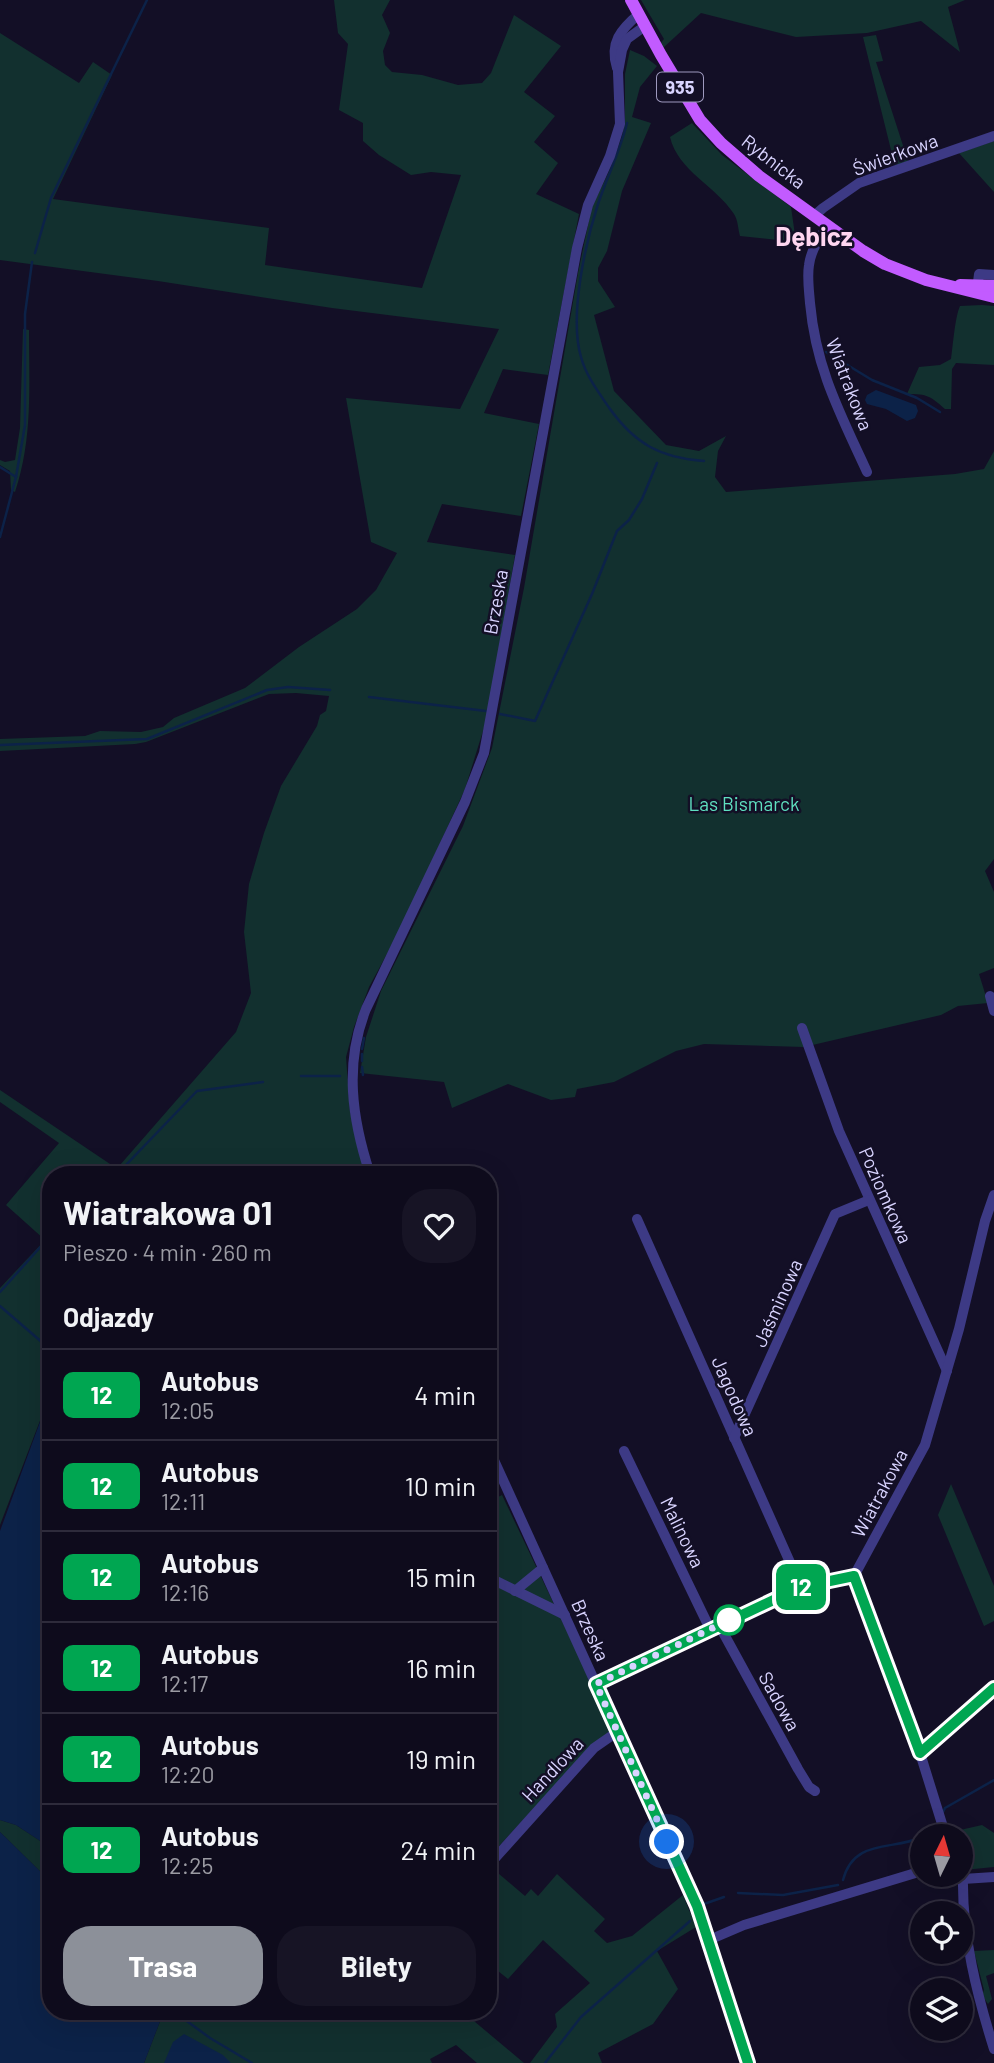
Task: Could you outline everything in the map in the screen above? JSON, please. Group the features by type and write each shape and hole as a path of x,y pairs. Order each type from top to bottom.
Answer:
{"main road":[{"name":"Rybnicka","path":"631,0 684,96 706,127 759,176 863,251 896,269 926,280 977,289 994,296"},
{"name":"Rybnicka","path":"977,289 994,286"}],"street":[{"path":"618,72 614,58 616,41 621,30 639,14"},
{"name":"Brzeska","path":"368,1166 353,1102 352,1065 356,1041 366,1009 465,802 484,754 577,248 588,205 610,156 620,124 618,72 626,42 645,26"},
{"name":"Świerkowa","path":"814,216 859,183 994,136"},
{"name":"Wiatrakowa","path":"828,226 815,245 808,265 813,338 831,393 867,472"},
{"path":"977,289 979,274 994,275"},
{"path":"990,996 994,1011"},
{"name":"Poziomkowa","path":"802,1028 839,1131 947,1371"},
{"name":"Wiatrakowa","path":"854,1576 925,1445 994,1195"},
{"name":"Jaśminowa","path":"734,1438 835,1214 869,1200"},
{"name":"Jagodowa","path":"637,1219 801,1587"},
{"name":"Malinowa","path":"624,1451 715,1627"},
{"name":"Brzeska","path":"497,1467 692,1895 748,2063"},
{"path":"515,1591 543,1568"},
{"path":"596,1684 801,1587 854,1576 920,1753 941,1824"},
{"path":"497,1582 565,1615"},
{"name":"Sadowa","path":"715,1627 798,1769 809,1787 815,1791"},
{"path":"920,1753 994,1688"},
{"name":"Handlowa","path":"497,1856 594,1748 617,1732"},
{"path":"709,1940 744,1925 910,1875"},
{"path":"973,1877 994,1877"},
{"path":"960,1887 981,2008 994,2049"}],"green space":[{"path":"334,0 390,0 382,15 390,33 383,51 385,65 392,72 422,75 458,85 482,83 491,73 514,15 561,46 524,92 555,116 534,142 558,163 536,194 579,214 548,375 503,369 484,413 539,424 521,516 442,504 427,542 515,555 487,718 465,789 400,930 369,987 354,1027 346,1057 350,1111 363,1166 113,1166 120,1165 236,1032 251,993 244,932 249,884 281,786 317,726 320,715 326,711 329,696 269,694 135,744 0,751 0,739 85,736 100,731 141,732 163,727 174,718 245,688 299,647 357,609 376,590 397,553 371,542 346,398 460,409 499,329 0,260 0,33 79,83 93,62 112,75 53,199 269,228 265,265 422,288 461,175 431,172 411,175 379,155 363,141 363,123 339,110 348,44 338,33"},
{"path":"641,0 965,0 948,7 960,52 921,21 867,33 796,37 701,13 663,48 660,44 664,39"},
{"path":"876,35 883,61 876,62 908,161 895,166 863,37"},
{"name":"Las Bismarck","path":"630,50 657,66 640,87 632,117 651,123 622,191 607,251 598,268 598,281 615,307 594,315 614,391 666,445 699,451 726,436 718,451 715,477 726,492 955,474 984,469 994,451 994,859 985,871 994,892 994,968 979,974 988,1003 958,1006 941,1015 804,1047 704,1044 676,1051 614,1082 577,1089 575,1097 551,1100 508,1084 452,1108 444,1082 360,1073 366,1037 381,991 463,826 492,748 524,588 592,206 613,164 625,123 625,74"},
{"path":"692,123 722,155 791,207 796,242 740,236 734,214 718,195 689,169 674,149 670,137"},
{"path":"994,141 994,192 959,153"},
{"path":"960,306 994,306 994,365 956,363 952,369 951,409 945,409 928,397 907,394 919,367 940,365 951,359"},
{"path":"23,329 29,330 29,412 25,452 15,492 11,490 10,471 0,465 0,460 15,460 20,428"},
{"path":"0,1090 113,1166 42,1166 42,1237 6,1205 59,1143 0,1102"},
{"path":"42,1243 42,1415 0,1525 0,1288"},
{"path":"951,1484 994,1586 994,1621 984,1626 938,1515"},
{"path":"502,1495 613,1728 580,1758 497,1848 497,1498"},
{"path":"0,1820 16,1825 42,1842 42,1873 0,1832"},
{"path":"982,1825 994,1833 994,1867 973,1869 973,1827"},
{"path":"497,1872 525,1896 531,1889 538,1896 557,1874 605,1919 594,1931 607,1943 632,1936 683,1895 696,1927 657,1951 678,1989 653,2024 598,2053 602,2063 530,2063 557,2027 555,2014 590,1983 543,1940 508,1979 497,1970"},
{"path":"994,1950 994,1973 986,1976 992,1999 988,2004 982,1995 984,1990 974,1951"},
{"path":"161,2020 473,2020 524,2063 477,2063 456,2045 430,2059 432,2063 144,2063"}],"water":[{"path":"876,390 916,405 918,411 915,418 907,421 886,409 867,404 867,395"},
{"path":"42,1417 42,1842 16,1825 0,1820 0,1531"},
{"path":"0,1832 42,1873 42,2020 161,2020 144,2063 0,2063"},
{"path":"184,2034 223,2055 231,2063 164,2063 173,2042"}],"waterway":[{"path":"35,253 51,198 147,0"},
{"path":"627,123 598,204 584,259 577,322 581,357 597,391 619,421 639,440 675,457 704,461"},
{"path":"0,467 16,477 25,425 25,314 32,262"},
{"path":"826,352 872,380 917,398 940,412"},
{"path":"500,714 535,721 617,531 629,520 642,499 657,463"},
{"path":"0,537 16,477"},
{"path":"0,745 147,739 267,690 288,687 330,690"},
{"path":"369,697 486,711"},
{"path":"362,1049 364,1038"},
{"path":"362,1054 362,1061"},
{"path":"362,1067 363,1075"},
{"path":"301,1076 340,1076"},
{"path":"125,1166 197,1091 263,1082"},
{"path":"0,1292 42,1245"},
{"path":"0,1306 42,1342"},
{"path":"942,1814 945,1808 994,1780"},
{"path":"843,1880 848,1867 865,1852 910,1841"},
{"path":"738,1893 783,1895 838,1885"},
{"path":"704,1904 724,1897"},
{"path":"545,2063 581,2017 690,1921"},
{"path":"185,2020 252,2063"}],"bus line":[{"name":"12","path":"748,2063 697,1906 596,1684 801,1587 854,1576 920,1753 994,1688"}],"district":[{"name":"Dębicz","path":"814,235"}],"route":[{"path":"667,1842 596,1684 729,1620"}]}
